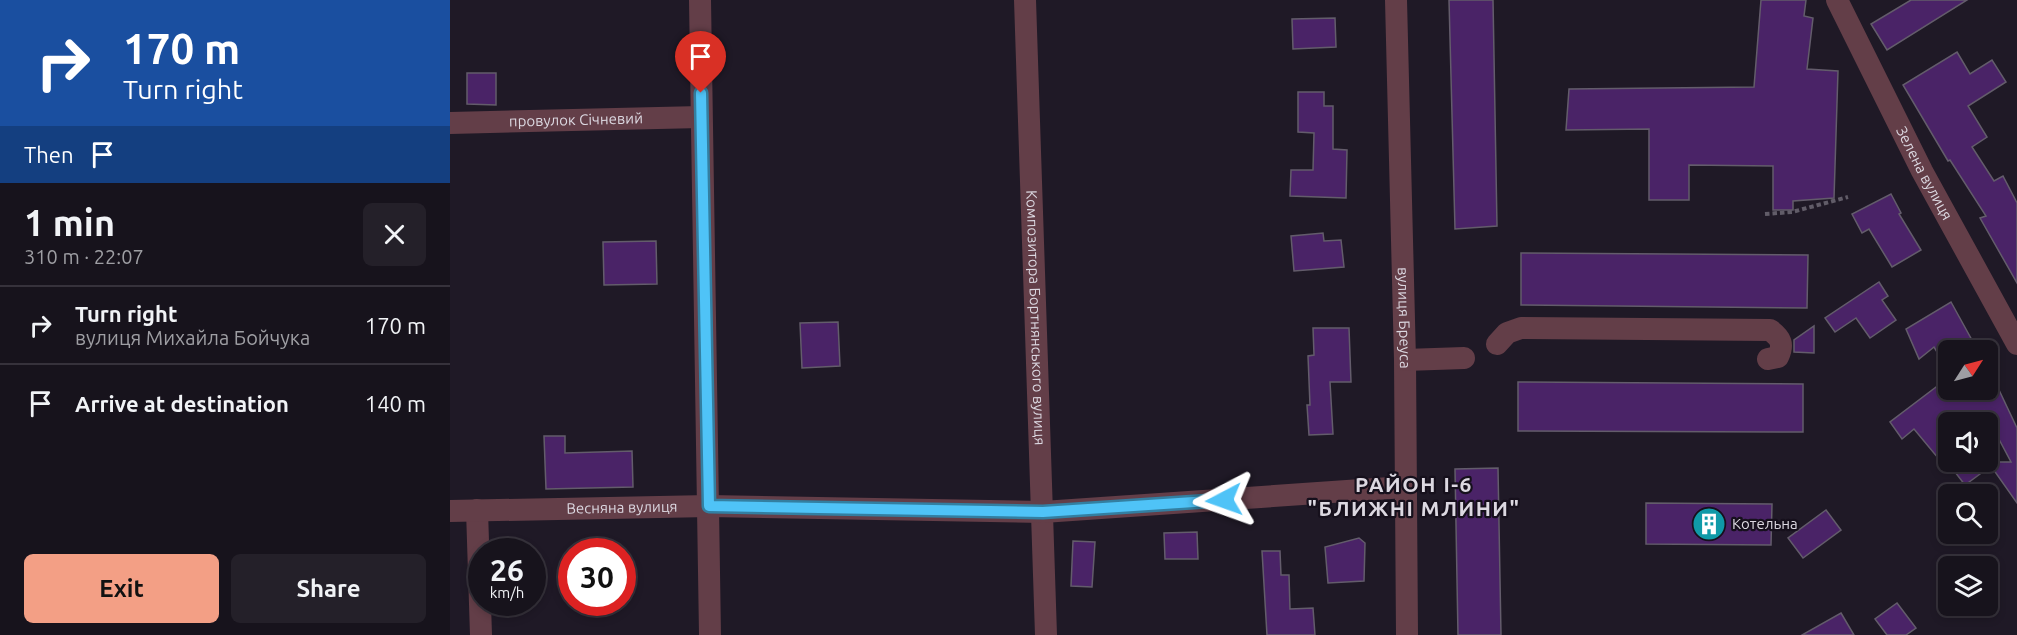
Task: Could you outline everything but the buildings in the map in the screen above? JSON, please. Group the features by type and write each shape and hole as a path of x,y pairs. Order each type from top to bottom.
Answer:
{"street":[{"path":"699,0 710,635"},
{"name":"Композитора Бортнянського вулиця","path":"1025,0 1046,635"},
{"name":"вулиця Бреуса","path":"1396,0 1405,360 1407,635"},
{"name":"Зелена вулиця","path":"1837,0 1922,171 2017,344"},
{"name":"провулок Січневий","path":"450,123 701,117"},
{"path":"1497,344 1507,333 1521,328 1770,330 1780,337 1782,348 1778,357 1768,359"},
{"path":"1405,360 1464,358"},
{"name":"Весняна вулиця","path":"450,511 709,506 1043,512 1405,487"},
{"path":"477,510 481,635"}],"path":[{"path":"1765,214 1792,212 1848,197"}],"place":[{"name":"Котельна","path":"1709,524"}],"district":[{"name":"РАЙОН І-6 \"БЛИЖНІ МЛИНИ\"","path":"1414,497"}],"route":[{"path":"701,93 709,506 1043,512 1224,500"}]}
